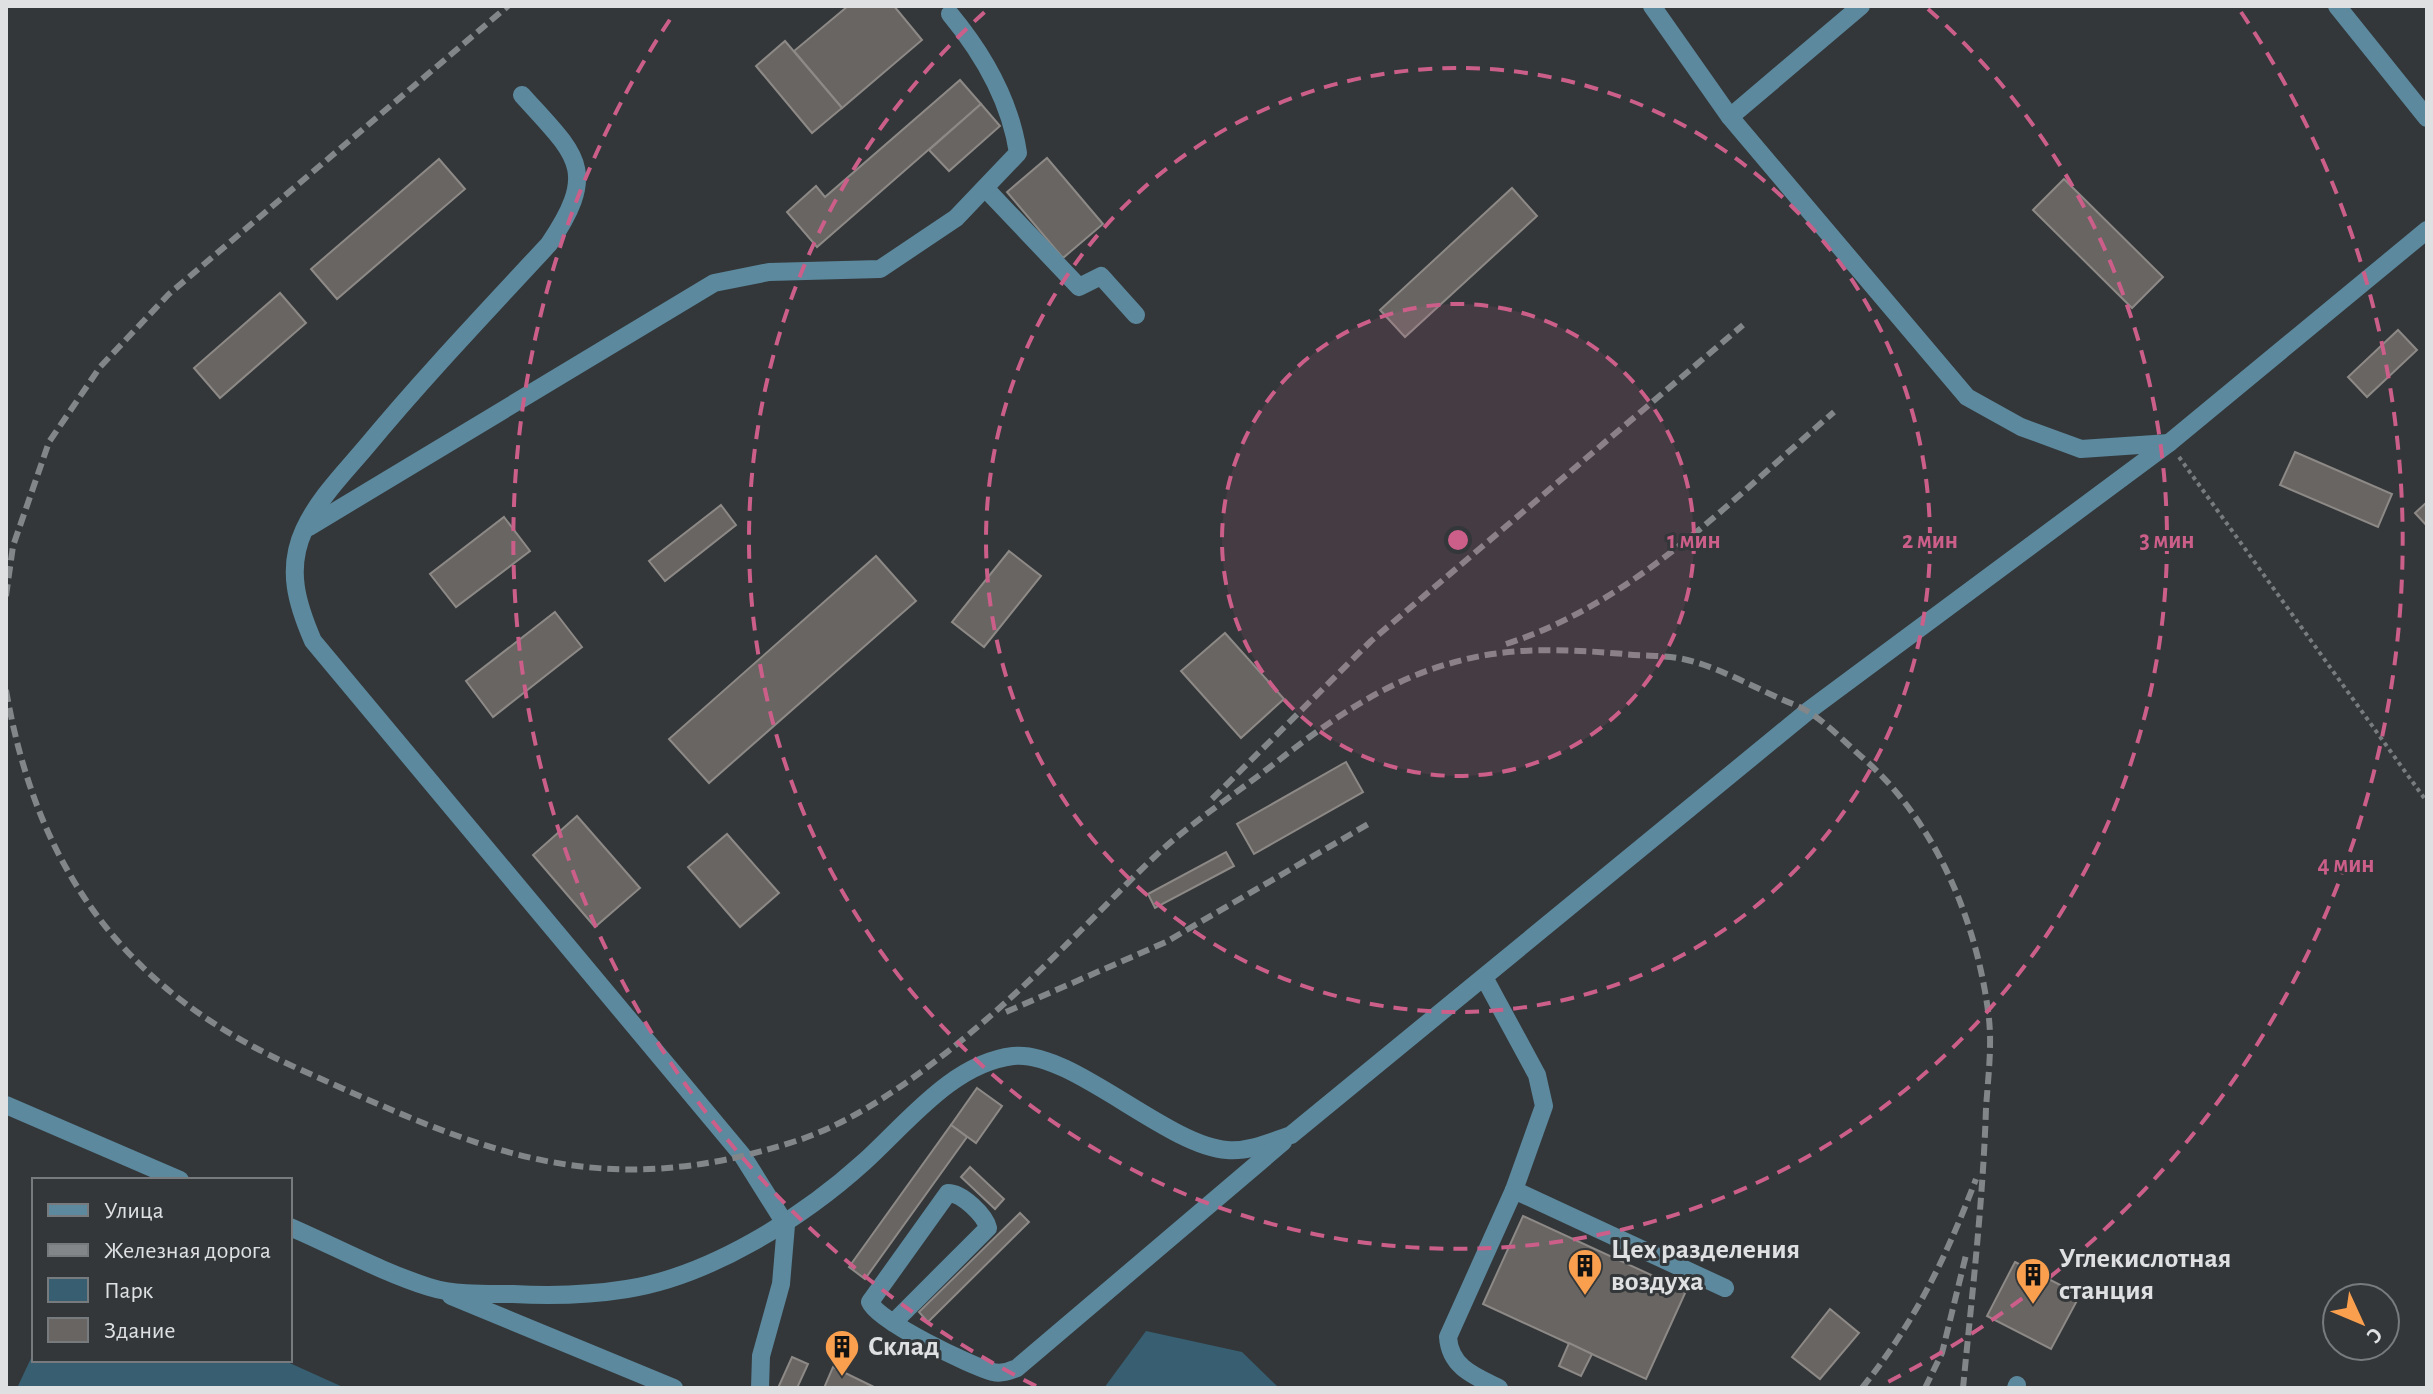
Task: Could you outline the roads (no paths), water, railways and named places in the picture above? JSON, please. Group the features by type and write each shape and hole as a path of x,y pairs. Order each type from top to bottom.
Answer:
{"street":[{"path":"1652,6 1730,117 1967,397 2021,427 2081,449 2169,443"},
{"path":"1730,117 1861,6"},
{"path":"2337,6 2427,118"},
{"path":"303,531 714,283 769,272 880,269 956,218 1018,153 1014,124 981,52 950,14"},
{"path":"522,95 563,141 578,166 578,190 568,216 549,244 411,392 325,497 303,531 296,564 296,602 313,641 742,1155 786,1225 781,1284 761,1356 760,1388"},
{"path":"985,188 1079,287 1101,276 1136,315"},
{"path":"893,1323 988,1228 986,1221 957,1194 948,1193 870,1302 876,1313 893,1323 986,1370 997,1373 1017,1368 1291,1135 1808,711 2169,443 2427,230"},
{"path":"1485,979 1537,1075 1544,1106 1514,1190 1448,1337 1449,1351 1457,1364 1499,1388"},
{"path":"431,1288 555,1296 629,1289 683,1274 786,1225 831,1192 960,1075 990,1059 1018,1055 1051,1063 1189,1138 1226,1150 1257,1147 1291,1135"},
{"path":"6,1105 175,1178"},
{"path":"1514,1190 1725,1288"},
{"path":"292,1228 674,1388"}],"railway":[{"path":"6,596 13,546 49,442 100,367 169,294 508,6"},
{"path":"1212,799 1371,641 1743,325"},
{"path":"1506,644 1553,626 1640,575 1720,512 1834,412"},
{"path":"6,690 21,756 41,816 68,871 100,920 140,964 186,1004 239,1038 299,1069 425,1124 483,1145 540,1160 598,1168 659,1169 724,1160 796,1141 832,1127 869,1107 942,1056 977,1027 1177,837 1332,721 1400,682 1470,658 1536,650 1668,657 1711,667 1812,714 1863,758 1912,812 1932,843 1964,911 1983,983 1990,1041 1980,1213 1963,1388"},
{"path":"1006,1012 1166,942 1370,823"},
{"path":"1862,1388 1898,1339 1928,1288 1976,1179"},
{"path":"1925,1388 1942,1353 1966,1255"}],"place":[{"name":"Цех разделения воздуха","path":"1585,1297"},
{"name":"Углекислотная станция","path":"2033,1306"},
{"name":"Склад","path":"842,1378"}]}
